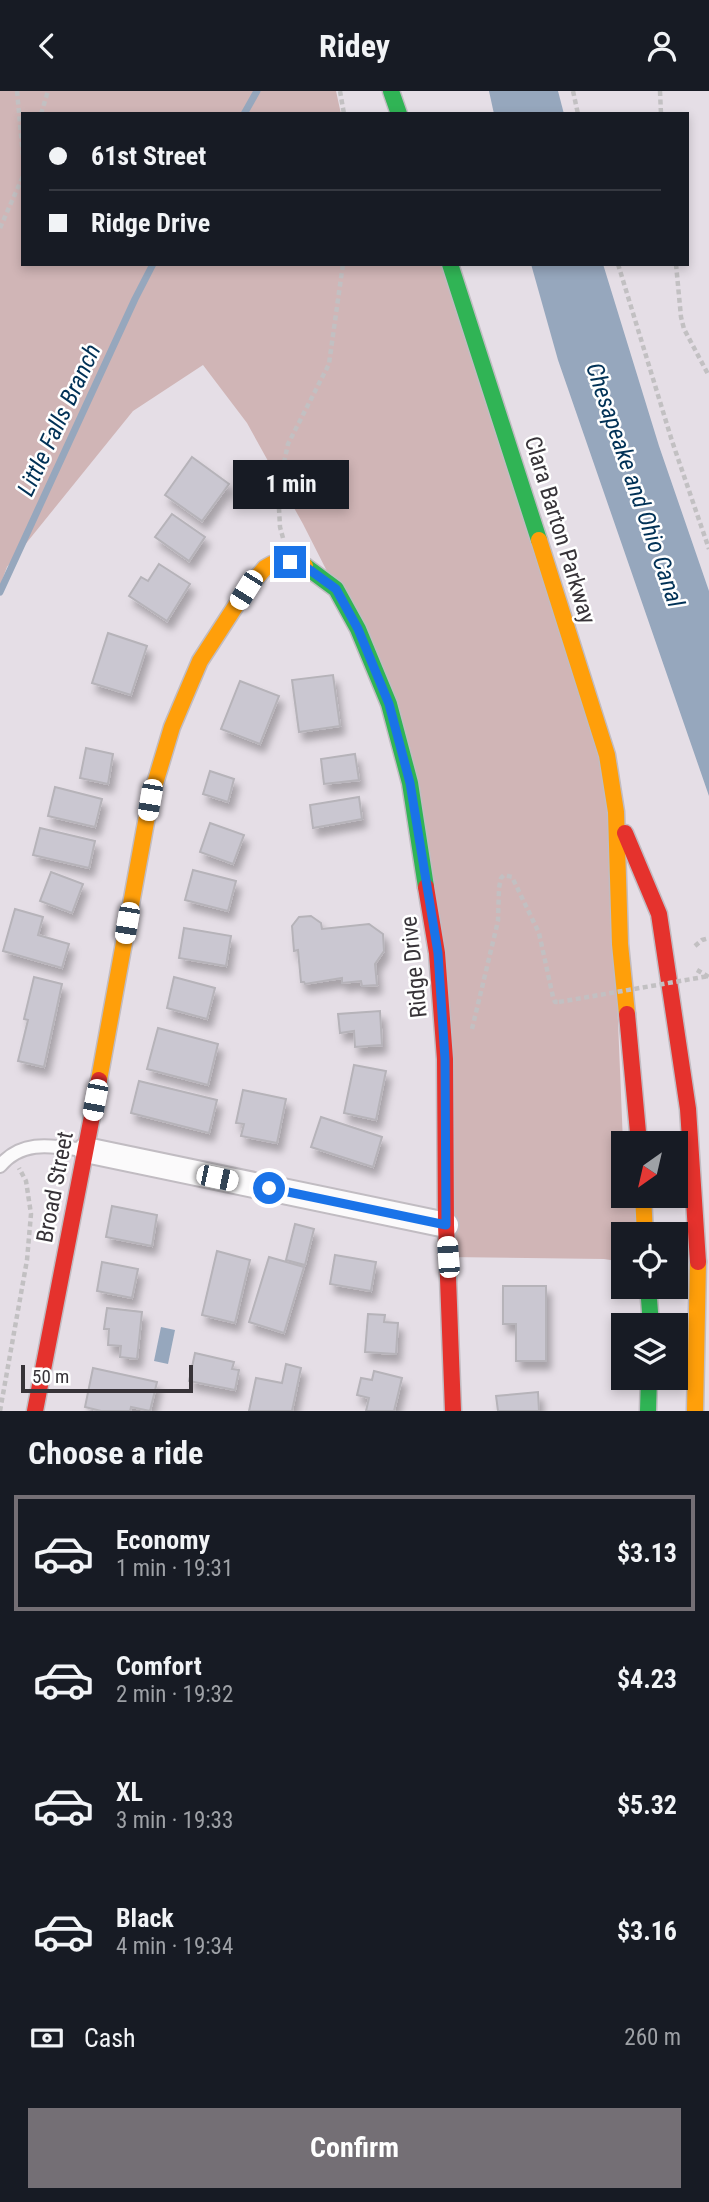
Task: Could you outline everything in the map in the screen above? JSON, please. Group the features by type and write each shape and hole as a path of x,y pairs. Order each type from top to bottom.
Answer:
{"main road":[{"path":"391,91 398,112"},
{"name":"Clara Barton Parkway","path":"451,266 607,755 616,812 620,944 638,1131"},
{"name":"Broad Street","path":"35,1411 150,800 172,727 200,661 246,590 265,568 290,562"},
{"name":"Ridge Drive","path":"290,562 303,565 336,589 358,629 389,704 410,783 438,953 445,1059 446,1225 453,1411"},
{"name":"Clara Barton Parkway","path":"616,812 659,914 688,1109 699,1279 695,1411"},
{"path":"648,1411 649,1390"}],"street":[{"path":"86,1150 446,1225"}],"lane":[{"path":"0,1166 13,1154 29,1147 47,1145 86,1150"}],"path":[{"path":"17,91 21,134"},
{"path":"42,112 48,91"},
{"path":"340,91 344,112"},
{"path":"573,91 578,112"},
{"path":"660,91 661,112"},
{"path":"0,228 21,181"},
{"path":"290,562 280,527 278,490 288,444 329,364 343,266"},
{"path":"619,266 672,441 709,549"},
{"path":"676,266 684,330 709,376"},
{"path":"472,1030 498,922 499,888 504,874 512,877 539,933 555,1002 707,976"},
{"path":"0,1411 27,1260 31,1214 26,1181 13,1154"}],"shaded area":[{"path":"0,91 336,91 341,112 21,112 21,266 451,266 607,755 623,1131 611,1131 611,1208 644,1208 644,1222 611,1222 611,1260 448,1257 445,1059 389,704 303,524 247,423 203,365 133,411 7,567 0,586"}],"water":[{"path":"489,91 558,91 563,112 494,112"},
{"name":"Chesapeake and Ohio Canal","path":"532,266 604,266 659,446 709,591 709,796 558,360"},
{"path":"161,1327 175,1330 168,1364 154,1361"}],"building":[{"path":"192,457 229,484 202,521 165,495"},
{"path":"172,514 205,537 189,561 155,537"},
{"path":"159,564 190,584 167,621 129,596 141,577 148,581"},
{"path":"108,633 147,646 131,695 92,683"},
{"path":"333,675 340,726 299,732 292,680"},
{"path":"240,681 279,696 260,744 221,729"},
{"path":"86,748 113,754 108,784 80,778"},
{"path":"355,754 359,780 324,784 321,759"},
{"path":"210,771 234,779 228,802 203,794"},
{"path":"55,787 102,799 95,827 48,816"},
{"path":"359,797 362,819 313,828 310,805"},
{"path":"210,823 244,835 233,864 200,852"},
{"path":"40,828 95,841 89,868 33,855"},
{"path":"193,870 236,881 228,911 185,900"},
{"path":"51,872 83,884 72,913 40,901"},
{"path":"15,909 43,917 38,935 69,944 62,968 3,951"},
{"path":"311,916 321,923 322,929 369,924 383,934 384,951 375,964 377,985 362,986 361,981 342,983 342,978 305,984 301,982 298,950 294,951 292,926 299,917"},
{"path":"184,928 231,936 226,966 179,958"},
{"path":"34,977 62,984 44,1067 18,1061 28,1020 24,1019"},
{"path":"174,977 215,988 207,1019 167,1008"},
{"path":"380,1011 382,1045 355,1047 354,1031 340,1033 338,1014"},
{"path":"158,1028 218,1044 208,1085 147,1069"},
{"path":"354,1065 386,1071 376,1120 344,1113"},
{"path":"139,1081 217,1100 209,1133 131,1113"},
{"path":"243,1090 286,1099 277,1143 241,1136 244,1124 236,1123"},
{"path":"321,1117 382,1137 373,1167 311,1147"},
{"path":"112,1206 157,1215 152,1246 106,1237"},
{"path":"295,1224 314,1229 305,1265 286,1260"},
{"path":"217,1251 250,1260 235,1323 202,1315"},
{"path":"335,1255 376,1262 371,1291 330,1284"},
{"path":"269,1257 304,1267 284,1333 249,1322"},
{"path":"102,1262 138,1269 132,1298 97,1291"},
{"path":"503,1286 546,1286 546,1361 516,1361 516,1324 503,1324"},
{"path":"107,1308 142,1312 137,1359 120,1357 121,1346 108,1345 109,1329 104,1329"},
{"path":"368,1314 385,1315 384,1322 398,1323 396,1354 365,1352"},
{"path":"195,1353 234,1362 232,1369 239,1370 235,1390 189,1381"},
{"path":"286,1364 301,1368 292,1411 249,1411 256,1378 282,1383"},
{"path":"93,1368 157,1382 150,1411 131,1407 130,1411 101,1411 85,1407"},
{"path":"374,1371 402,1378 394,1411 366,1411 369,1398 357,1395 361,1378 372,1380"},
{"path":"538,1392 539,1411 498,1411 496,1396"}],"waterway":[{"name":"Little Falls Branch","path":"245,112 257,91"},
{"name":"Little Falls Branch","path":"0,592 152,266"}],"traffic: fast":[{"path":"391,91 398,112"},
{"path":"451,266 539,540"},
{"path":"305,566 336,589 358,629 389,704 410,783 426,887"},
{"path":"649,1299 650,1313"},
{"path":"648,1411 649,1390"}],"traffic: slow":[{"path":"539,540 607,755 616,812 620,944 627,1014"},
{"path":"99,1080 150,800 172,727 200,661 246,590 265,568 272,564 290,562 305,566"},
{"path":"644,1208 644,1222"},
{"path":"695,1411 698,1262"}],"traffic: jam":[{"path":"625,833 659,914 688,1109 698,1262"},
{"path":"426,887 437,953 445,1059 446,1225 453,1411"},
{"path":"627,1014 638,1131"},
{"path":"35,1411 99,1080"}],"route":[{"path":"269,1188 446,1225 445,1059 438,953 410,783 389,704 358,629 336,589 303,565 290,562"}]}
